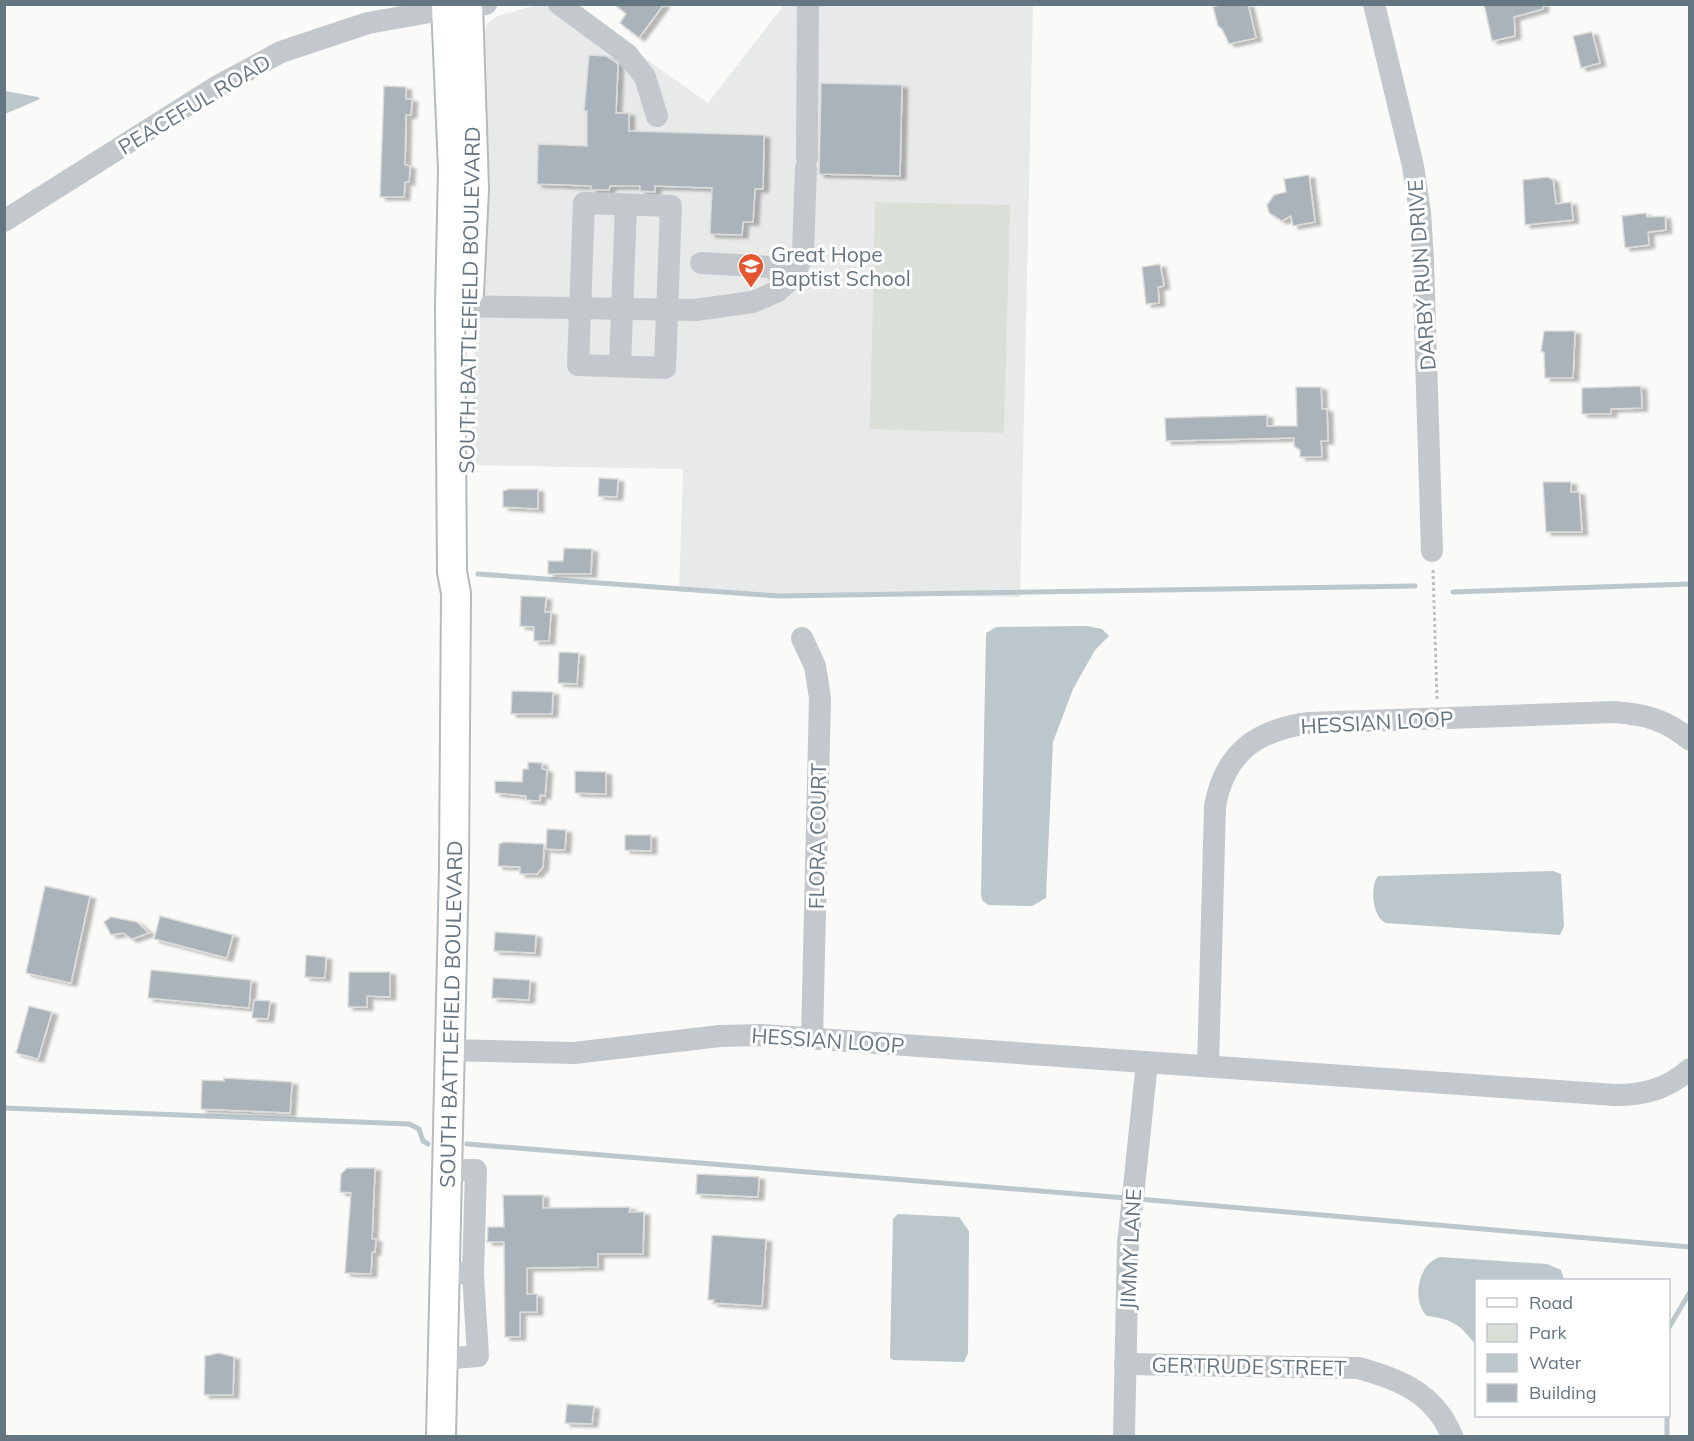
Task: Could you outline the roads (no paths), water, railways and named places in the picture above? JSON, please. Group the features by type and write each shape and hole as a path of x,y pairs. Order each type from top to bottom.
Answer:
{"main road":[{"name":"SOUTH BATTLEFIELD BOULEVARD","path":"441,1437 454,868 456,593 464,570 459,306 474,189 463,6"}],"street":[{"path":"559,4 627,54 645,76 657,116"},
{"path":"459,306 707,309 753,302 778,291 796,273 802,251 807,163 808,4"},
{"name":"DARBY RUN DRIVE","path":"1374,4 1413,166 1420,212 1432,551"},
{"name":"PEACEFUL ROAD","path":"4,221 253,66 292,49 369,23 463,6"},
{"path":"584,203 671,206 665,368 578,365 580,308 584,203"},
{"path":"620,366 626,205"},
{"path":"701,263 772,267 787,283"},
{"name":"FLORA COURT","path":"802,638 815,666 820,698 812,1039"},
{"name":"HESSIAN LOOP","path":"1208,1066 1215,806 1218,792 1231,764 1244,748 1261,736 1291,726 1636,713 1657,718 1676,728 1689,740"},
{"name":"HESSIAN LOOP","path":"449,1050 573,1053 740,1035 1615,1095 1646,1094 1659,1089 1689,1070"},
{"name":"JIMMY LANE","path":"1124,1437 1130,1211 1147,1062"},
{"path":"443,1359 478,1356 473,1274 476,1170 447,1170"},
{"path":"445,1272 473,1274"},
{"name":"GERTRUDE STREET","path":"1125,1364 1358,1368 1389,1376 1414,1388 1432,1403 1446,1421 1452,1437"}],"water":[{"path":"5,91 38,97 40,99 5,114"},
{"path":"1087,626 1102,629 1109,636 1095,650 1073,689 1053,742 1046,898 1032,906 988,905 982,900 981,893 986,633 996,627"},
{"path":"1553,871 1561,874 1564,926 1560,935 1386,923 1381,920 1375,909 1373,894 1378,876"},
{"path":"898,1214 959,1217 969,1231 968,1353 964,1362 893,1360 890,1358 893,1219"},
{"path":"1440,1257 1547,1264 1561,1270 1564,1279 1475,1279 1475,1344 1455,1324 1427,1316 1422,1309 1419,1301 1419,1283 1426,1267"}],"waterway":[{"path":"478,574 778,596 1415,586"},
{"path":"1453,592 1690,584"},
{"path":"4,1108 409,1124 419,1129 423,1141 428,1144"},
{"path":"467,1144 1126,1198"},
{"path":"1138,1199 1690,1247"},
{"path":"1670,1326 1690,1292"},
{"path":"1667,1417 1667,1436"}],"place":[{"name":"Great Hope Baptist School","path":"751,289"}]}
